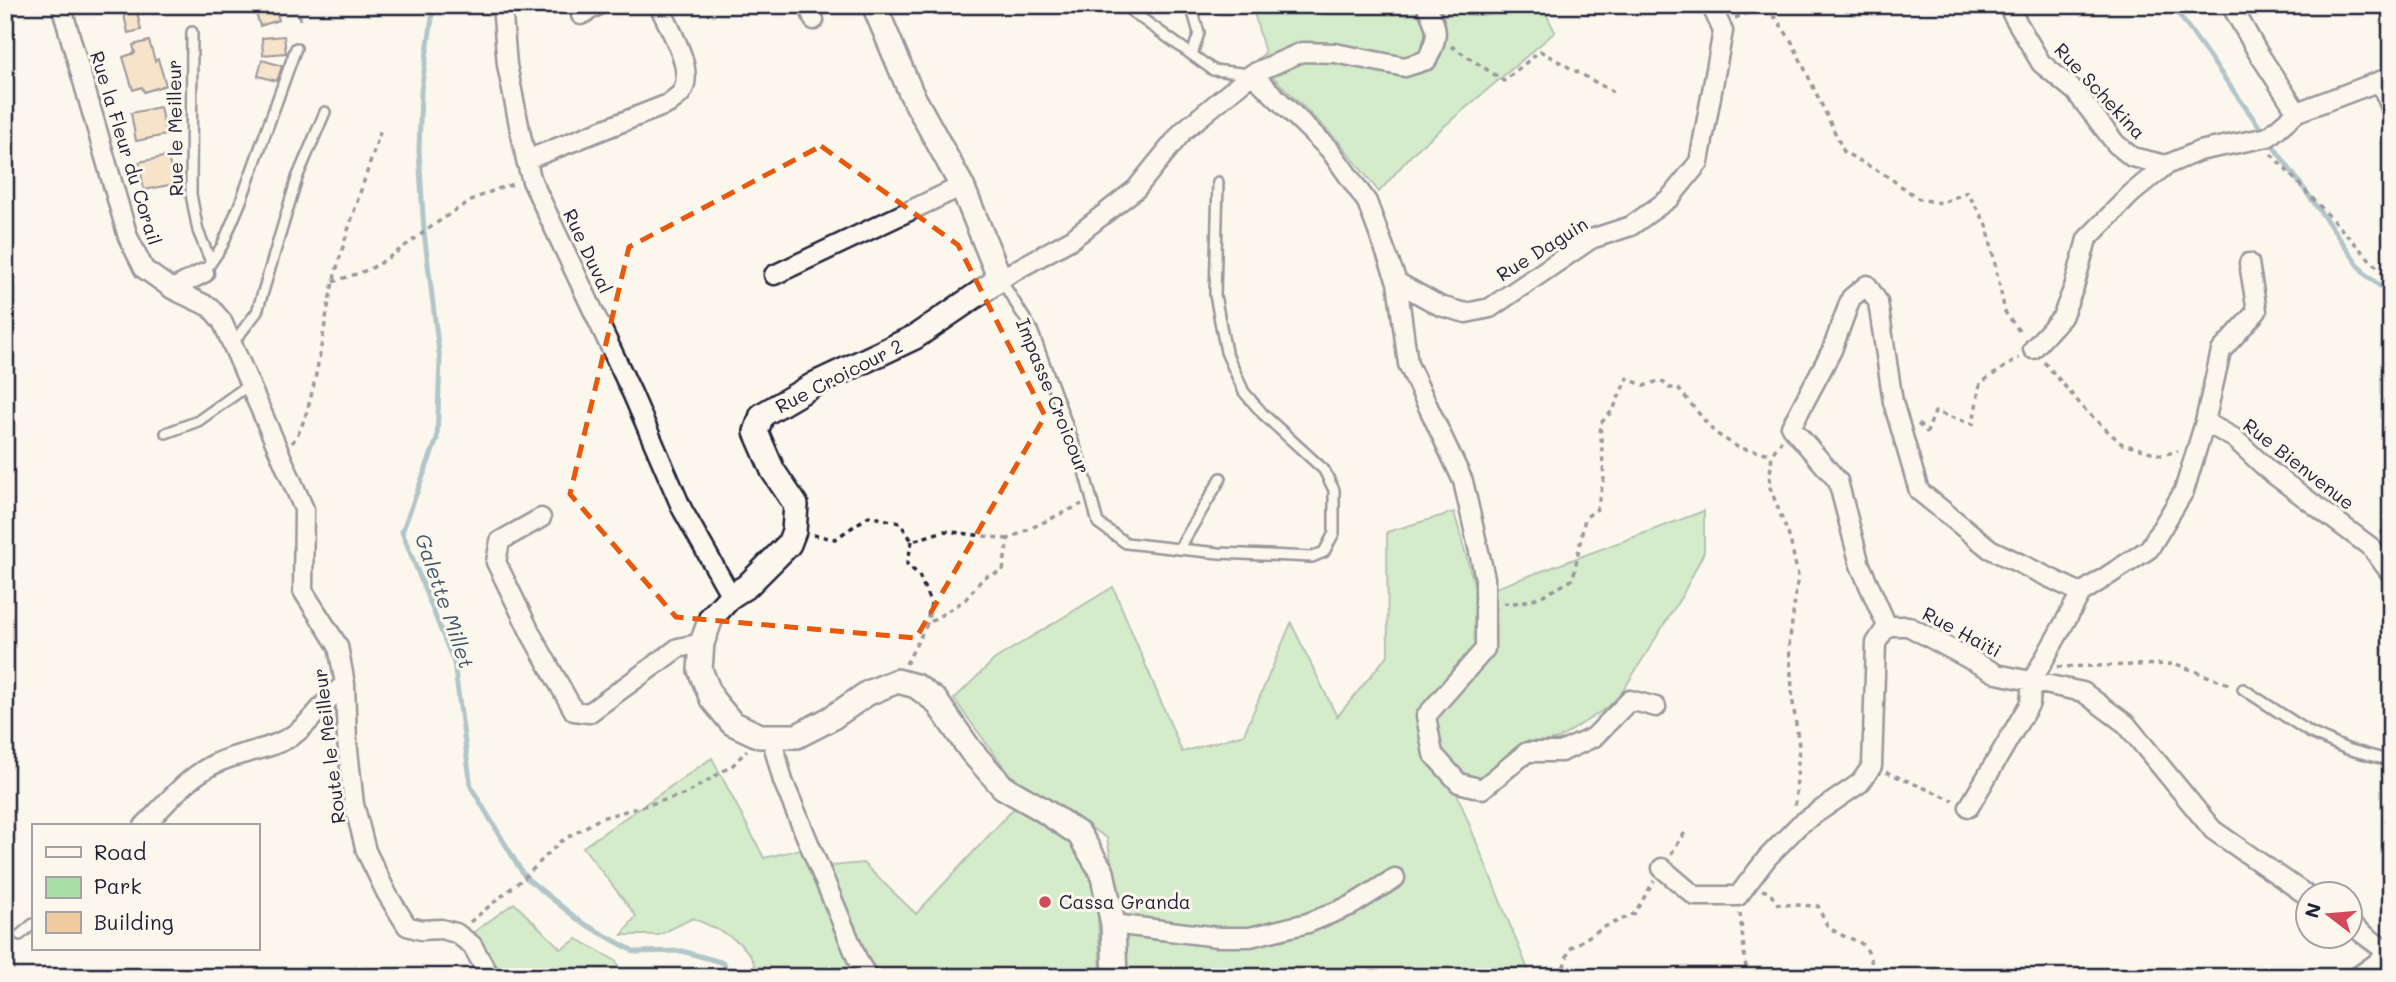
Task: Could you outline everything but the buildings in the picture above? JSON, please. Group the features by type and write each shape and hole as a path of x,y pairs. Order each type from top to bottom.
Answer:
{"street":[{"name":"Rue la Fleur du Corail","path":"61,5 128,237 144,269 172,289"},
{"name":"Rue Duval","path":"502,5 507,65 532,181 632,393 682,509 732,596"},
{"path":"581,15 599,5"},
{"path":"526,160 668,104 681,92 687,79 685,63 659,5"},
{"name":"Impasse Croicour","path":"874,5 911,93 962,186 1000,279"},
{"path":"1000,279 1072,239 1136,189 1184,131 1252,74 1302,52 1335,53 1405,67 1427,60 1437,38 1433,19 1426,5"},
{"name":"Rue Daguin","path":"1397,282 1440,306 1466,313 1490,308 1591,239 1632,226 1670,198 1699,162 1723,32 1711,5"},
{"name":"Rue Schekina","path":"2007,5 2041,63 2075,91 2116,144 2132,157 2166,165"},
{"path":"2231,5 2297,112"},
{"path":"1252,74 1331,150 1367,202 1397,282 1408,364 1463,481 1485,578 1485,649 1426,716 1433,754 1459,783 1482,789 1527,752 1562,752 1594,737 1630,700 1656,707"},
{"path":"2033,349 2062,317 2074,287 2087,239 2131,194 2166,165 2199,151 2263,138 2297,112 2385,79 2391,108"},
{"path":"774,275 962,186"},
{"path":"1969,807 2030,703 2036,674 2081,593 2149,549 2185,491 2205,422 2221,351 2258,311 2249,263"},
{"path":"172,289 207,267"},
{"name":"Rue Croicour 2","path":"794,531 796,505 773,471 756,432 762,415 815,384 915,337 1000,279"},
{"path":"1662,868 1695,896 1742,891 1767,858 1799,825 1860,783 1872,765 1875,643 1887,626 1860,565 1838,481 1791,427 1832,350 1851,298 1867,285 1878,302 1893,402 1919,491 1990,549 2081,593"},
{"name":"Route le Meilleur","path":"172,289 210,307 222,321 304,509 303,591 338,646 345,684 347,741 354,804 366,851 387,894 407,926 456,933"},
{"name":"Rue Bienvenue","path":"2205,422 2234,438 2268,470 2372,548 2391,574"},
{"path":"541,518 500,541 496,562 530,634 573,711 589,713 678,648 702,643"},
{"path":"794,531 789,544 711,618 702,643 700,670 712,699 732,723 766,736 797,736 830,719 868,692 897,681 916,686 936,701 971,751 1003,787 1041,808 1079,834 1102,872 1113,924 1115,977"},
{"name":"Rue Haïti","path":"1887,626 1908,626 1997,674 2036,674 2084,692 2126,724 2213,830 2294,885"},
{"path":"146,824 195,774 296,733 329,696 345,684"},
{"path":"766,736 859,963 868,977"},
{"path":"1113,924 1218,937 1250,937 1308,923 1341,910 1395,878"},
{"path":"456,933 472,945 490,977"},
{"path":"2357,977 2390,953 2364,934"}],"lane":[{"path":"1123,5 1213,70 1252,74"},
{"path":"1191,5 1199,33 1192,55"},
{"name":"Rue le Meilleur","path":"192,32 191,194 207,267"},
{"path":"207,267 222,246 241,201 296,48"},
{"path":"232,344 257,312 298,178 325,112"},
{"name":"Impasse Croicour","path":"1000,279 1032,330 1084,471 1098,523 1126,543 1219,553 1312,557 1324,552 1334,533 1334,490 1324,470 1244,392 1226,352 1215,295 1218,182"},
{"path":"166,433 198,421 250,384"},
{"path":"1178,549 1220,478"},
{"path":"2243,689 2311,733 2347,749 2391,761"},
{"path":"20,935 32,925"}],"path":[{"path":"299,5 300,22"},
{"path":"1719,24 1756,9 1776,18 1792,42 1844,152 1920,198 1942,203 1967,192 1987,225 2005,312 2087,412 2122,444 2162,455 2197,447"},
{"path":"1437,38 1504,80 1540,51 1613,92"},
{"path":"281,455 300,433 314,383 333,282 381,129"},
{"path":"2263,138 2391,282"},
{"path":"333,282 376,266 446,217 495,188 532,181"},
{"path":"1893,402 1927,432 1935,412 1973,424 1980,383 2033,349"},
{"path":"1485,602 1515,604 1545,595 1573,579 1585,518 1597,509 1604,478 1600,424 1613,410 1627,378 1644,386 1661,380 1669,388 1678,388 1714,432 1738,448 1772,454"},
{"path":"1791,427 1772,454 1769,485 1790,539 1798,576 1789,646 1798,746 1794,803 1799,825"},
{"path":"912,541 944,531 1008,539 1092,500"},
{"path":"794,531 835,539 869,516 900,523 912,541 907,564 919,575 931,604 927,624 897,681"},
{"path":"927,624 965,600 984,576 1003,571 1008,539"},
{"path":"2036,674 2176,664 2243,689"},
{"path":"456,933 525,877 560,842 601,818 686,794 733,765 766,736"},
{"path":"1872,765 1969,807"},
{"path":"1561,977 1569,949 1602,928 1634,914 1686,831"},
{"path":"1747,977 1742,891 1769,892 1778,904 1818,906 1828,926 1866,946 1873,971 1880,977"}],"highlighted area":[{"path":"821,146 958,245 1045,416 916,638 676,617 570,494 629,247"}],"green space":[{"path":"1252,5 1542,5 1555,32 1414,152 1379,192 1341,144 1256,60 1265,53"},
{"path":"1704,511 1704,552 1683,594 1616,702 1558,739 1518,747 1479,780 1457,794 1531,977 1125,977 1120,909 1107,838 1009,774 954,699 995,659 1113,587 1182,752 1244,734 1291,623 1337,717 1388,655 1387,532 1454,512 1477,595"},
{"path":"712,758 764,858 805,848 811,868 863,863 916,914 1016,806 1079,849 1097,898 1101,977 758,977 755,965 742,946 725,933 693,918 659,935 622,935 636,916 583,847"},
{"path":"514,903 561,949 577,939 616,961 622,974 637,977 504,977 474,932"}],"waterway":[{"name":"Galette Millet","path":"434,5 421,91 419,151 424,232 440,360 437,439 402,532 454,663 471,787 525,877 581,922 635,952 682,951 724,963 727,977"},
{"path":"2172,5 2365,274 2391,295"}],"place":[{"name":"Cassa Granda","path":"1045,902"}]}
